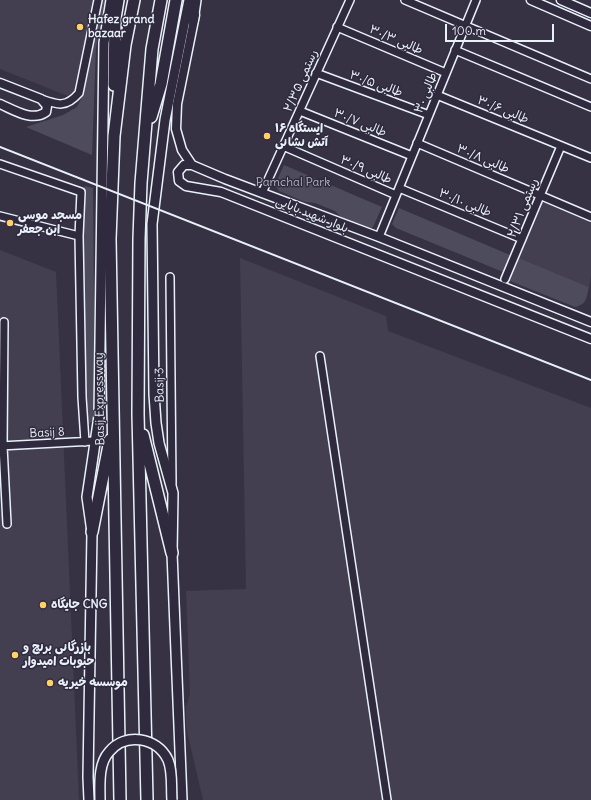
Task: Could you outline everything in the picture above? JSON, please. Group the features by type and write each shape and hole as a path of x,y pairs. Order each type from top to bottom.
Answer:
{"highway":[{"path":"114,136 115,18 118,0"},
{"name":"Basij Expressway","path":"120,800 110,239 114,136 126,45 134,0"},
{"path":"147,800 138,414 139,239 144,139 152,49 161,0"},
{"path":"144,139 161,84 176,0"},
{"path":"138,414 172,553"},
{"path":"92,532 114,417"}],"main road":[{"path":"88,800 92,532 87,497 90,442 99,416 104,43 111,0"},
{"path":"182,800 172,553 172,494 159,443 154,394 152,224 165,120 189,0"},
{"path":"193,21 196,0"},
{"path":"100,800 101,772 104,761 109,752 118,744 130,740 142,740 153,743 162,751 168,761 171,772 172,800"}],"street":[{"path":"0,83 58,105 72,101 79,93 98,0"},
{"path":"192,165 182,150 176,128 177,104 193,21 200,0"},
{"name":"رستمی ۲/۳۵","path":"262,193 350,0"},
{"path":"405,0 591,79"},
{"name":"طالبی ۳۰","path":"379,237 476,0"},
{"path":"531,0 591,26"},
{"path":"564,14 564,2 591,13"},
{"name":"طالبی ۳۰/۳","path":"338,27 446,73"},
{"path":"455,50 591,107"},
{"name":"طالبی ۳۰/۵","path":"316,73 429,115"},
{"name":"طالبی ۳۰/۶","path":"437,95 591,158"},
{"path":"0,104 31,117 40,116 46,112 47,106 41,99"},
{"name":"طالبی ۳۰/۷","path":"300,110 412,156"},
{"name":"طالبی ۳۰/۸","path":"417,143 591,217"},
{"name":"طالبی ۳۰/۹","path":"283,146 397,191"},
{"name":"رستمی ۲/۳۱","path":"506,279 561,146"},
{"path":"0,164 81,192 79,236 82,397 90,442"},
{"name":"بلوار شهید بابایی","path":"591,322 379,237 225,179 192,165 184,166 178,172 179,181 186,186 221,192 591,339"},
{"name":"طالبی ۳۰/۱۰","path":"397,191 522,239"},
{"path":"0,216 79,236"},
{"name":"Basij 3","path":"170,277 172,494"},
{"path":"4,322 2,446 7,524"},
{"path":"320,356 387,800"},
{"name":"Basij 8","path":"2,446 90,442"}],"shaded area":[{"path":"0,0 93,0 75,91 68,96 0,69"},
{"path":"543,201 591,221 591,276 589,287 519,258"},
{"path":"0,250 56,272 79,800 0,800"},
{"path":"240,258 386,316 388,331 591,408 591,800 203,800 186,727 186,707 190,694 186,591 246,589"}],"green space":[{"path":"101,0 105,0 96,48 92,155 26,127 63,115 77,107 83,95"},
{"name":"Pamchal Park","path":"284,165 382,207 373,227 370,229 342,218 335,211 315,203 305,202 279,191 275,185"},
{"path":"85,186 93,188 95,414 94,419 86,427 82,191"},
{"path":"399,208 510,255 503,272 396,228 392,224"},
{"path":"519,258 589,287 584,303 575,307 510,281"}],"railway":[{"path":"0,147 591,380"}],"place":[{"name":"Hafez grand bazaar","path":"80,27"},
{"name":"ایستگاه ۱۶ آتش نشانی","path":"267,136"},
{"name":"مسجد موسی ابن جعفر","path":"10,223"},
{"name":"جایگاه CNG","path":"43,605"},
{"name":"بازرگانی برنج و حبوبات امیدوار","path":"15,655"},
{"name":"موسسه خیریه","path":"50,683"}]}
